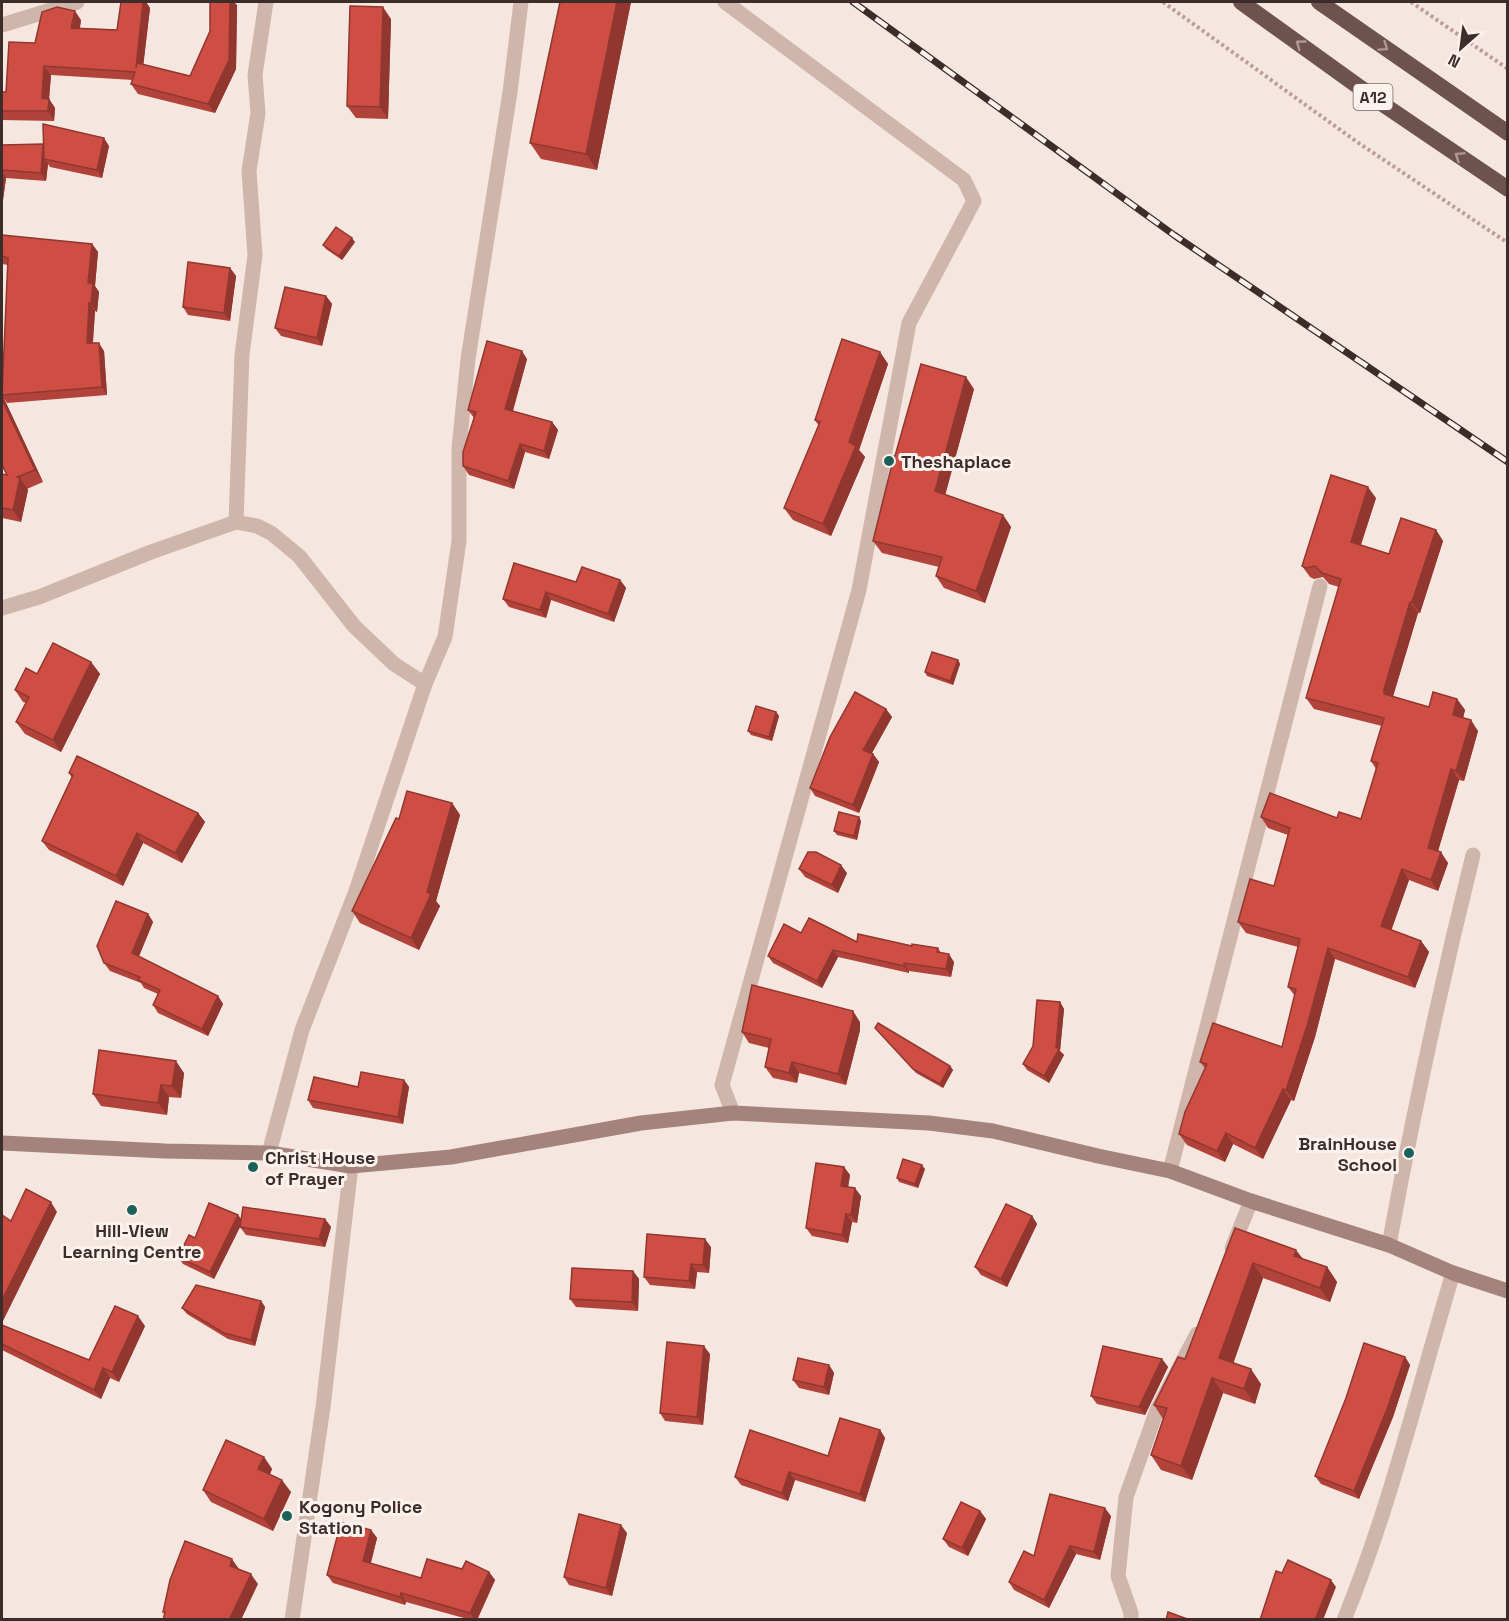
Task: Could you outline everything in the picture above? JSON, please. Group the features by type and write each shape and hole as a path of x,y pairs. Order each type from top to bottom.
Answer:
{"highway":[{"name":"A12","path":"1241,2 1508,189"},
{"name":"A12","path":"1319,2 1508,133"}],"main road":[{"path":"2,1143 165,1151 269,1153 351,1166 451,1157 641,1122 733,1113 929,1123 993,1131 1170,1171 1251,1201 1389,1245 1453,1273 1508,1291"}],"street":[{"path":"2,25 77,2"},
{"path":"236,522 242,355 255,255 249,171 258,113 255,75 266,2"},
{"path":"269,1153 302,1030 356,891 425,684 445,638 459,541 459,448 468,358 510,92 521,2"},
{"path":"725,2 964,180 974,201 909,323 859,590 722,1085 733,1113"},
{"path":"2,608 39,597 151,552 236,522 257,526 271,533 298,556 354,626 394,664 425,684"},
{"path":"1170,1171 1320,586"},
{"path":"1389,1245 1409,1132 1437,1000 1473,855"},
{"path":"292,1620 323,1407 351,1166"},
{"path":"1225,1267 1251,1201"},
{"path":"1344,1620 1362,1574 1391,1484 1453,1273"},
{"path":"1131,1620 1131,1613 1118,1576 1126,1497 1157,1410 1202,1323"}],"path":[{"path":"1163,2 1356,142 1508,243"},
{"path":"1411,2 1508,69"}],"building":[{"path":"121,2 143,2 136,68 137,63 190,76 210,31 210,2 230,2 229,60 208,104 131,84 135,72 44,66 42,98 49,99 48,111 2,111 2,92 6,92 9,42 35,43 42,12 57,7 75,11 71,28 117,30"},
{"path":"560,2 617,2 586,154 530,143"},
{"path":"350,6 383,7 380,107 347,106"},
{"path":"43,124 104,138 97,170 44,159"},
{"path":"43,144 41,173 2,170 2,145"},
{"path":"336,227 352,238 339,256 323,245"},
{"path":"2,235 92,244 88,283 93,284 91,304 89,303 87,343 99,343 102,387 2,395 8,258 2,256"},
{"path":"188,262 230,268 224,313 183,307"},
{"path":"285,287 326,296 317,338 275,328"},
{"path":"842,339 880,352 849,442 856,446 823,524 784,508 820,422 815,420"},
{"path":"487,341 522,351 505,409 552,422 544,451 520,444 508,481 463,466 463,452 476,412 468,410"},
{"path":"921,364 966,377 935,491 1003,515 976,591 936,576 942,557 873,541 894,456"},
{"path":"2,400 35,470 17,477 20,478 13,510 2,508 2,474 7,475 2,465"},
{"path":"1331,475 1368,487 1351,542 1389,554 1401,518 1436,530 1412,602 1410,602 1384,694 1429,707 1433,692 1457,699 1453,715 1471,720 1456,771 1451,769 1428,848 1441,852 1431,880 1402,869 1381,926 1421,941 1408,977 1328,948 1307,1026 1286,1090 1283,1089 1255,1148 1226,1133 1217,1151 1179,1134 1185,1112 1207,1064 1200,1062 1213,1023 1282,1047 1296,989 1288,987 1300,939 1238,922 1250,879 1274,886 1290,828 1261,817 1270,793 1337,818 1339,812 1361,819 1378,763 1371,761 1384,718 1306,698 1341,579 1322,573 1315,566 1306,568 1302,566"},
{"path":"514,563 576,582 582,567 620,580 608,614 546,592 540,610 503,599"},
{"path":"53,643 91,662 53,740 16,722 29,697 15,690 26,668 37,674"},
{"path":"932,652 958,660 950,681 925,672"},
{"path":"855,692 886,709 863,750 873,754 853,805 810,788 830,737"},
{"path":"756,706 776,712 769,737 748,731"},
{"path":"77,756 198,813 175,853 137,833 116,876 42,841 73,775 69,773"},
{"path":"407,791 452,803 427,892 431,894 411,938 352,911 396,818 399,819"},
{"path":"839,812 859,817 854,836 834,831"},
{"path":"808,852 816,852 841,865 832,885 799,869"},
{"path":"116,901 148,914 132,953 218,996 202,1029 153,1005 160,990 138,980 140,977 104,963 97,946"},
{"path":"809,918 857,942 858,934 912,946 912,944 938,948 937,952 949,954 946,969 904,963 904,966 833,950 817,981 768,956 784,924 801,933"},
{"path":"752,985 853,1011 853,1019 838,1074 792,1062 789,1073 765,1067 771,1039 742,1032"},
{"path":"1037,1000 1060,1002 1056,1047 1059,1049 1044,1076 1023,1064 1033,1046"},
{"path":"878,1023 950,1066 940,1084 913,1069 875,1028"},
{"path":"99,1050 176,1061 172,1086 161,1085 158,1103 93,1094"},
{"path":"361,1072 404,1080 398,1117 308,1100 314,1077 358,1087"},
{"path":"903,1159 922,1165 915,1184 897,1178"},
{"path":"816,1163 844,1167 841,1186 855,1188 851,1215 846,1214 842,1235 806,1228"},
{"path":"26,1189 51,1202 2,1300 2,1215 11,1221"},
{"path":"209,1203 238,1215 210,1272 178,1257 189,1235 195,1238"},
{"path":"1006,1204 1032,1216 1001,1279 975,1267"},
{"path":"243,1207 325,1219 319,1239 240,1227"},
{"path":"1235,1228 1296,1250 1294,1256 1327,1267 1320,1288 1253,1263 1219,1358 1251,1369 1244,1389 1212,1378 1181,1466 1151,1455 1167,1408 1154,1405 1178,1357 1185,1359"},
{"path":"647,1234 705,1239 703,1265 691,1264 689,1281 644,1277"},
{"path":"572,1268 633,1271 632,1302 570,1299"},
{"path":"196,1285 261,1301 251,1340 224,1333 182,1308"},
{"path":"115,1306 138,1316 112,1372 103,1368 94,1390 2,1344 2,1325 89,1360"},
{"path":"667,1342 704,1346 697,1417 660,1413"},
{"path":"1364,1343 1405,1357 1354,1491 1315,1476 1346,1398"},
{"path":"1103,1346 1162,1359 1139,1407 1091,1396"},
{"path":"798,1358 829,1365 824,1387 793,1380"},
{"path":"840,1418 880,1430 860,1494 789,1472 782,1493 735,1477 750,1430 828,1456"},
{"path":"226,1440 264,1457 258,1469 282,1480 264,1519 203,1490"},
{"path":"1050,1494 1105,1508 1094,1552 1070,1546 1044,1600 1009,1582 1024,1551 1034,1556"},
{"path":"961,1502 980,1511 962,1548 943,1539"},
{"path":"579,1514 621,1525 606,1588 564,1577"},
{"path":"341,1522 371,1530 363,1561 421,1578 427,1559 462,1569 466,1561 489,1572 470,1613 401,1593 400,1597 327,1575"},
{"path":"185,1541 232,1559 230,1566 251,1574 229,1620 163,1620 170,1580"},
{"path":"1288,1560 1331,1580 1315,1620 1260,1620 1276,1571 1282,1573"},
{"path":"1168,1612 1190,1620 1166,1620"}],"railway":[{"path":"853,2 1174,235 1508,462"}],"place":[{"name":"Theshaplace","path":"889,461"},
{"name":"BrainHouse School","path":"1409,1153"},
{"name":"Christ House of Prayer","path":"253,1167"},
{"name":"Hill-View Learning Centre","path":"132,1210"},
{"name":"Kogony Police Station","path":"287,1516"}]}
